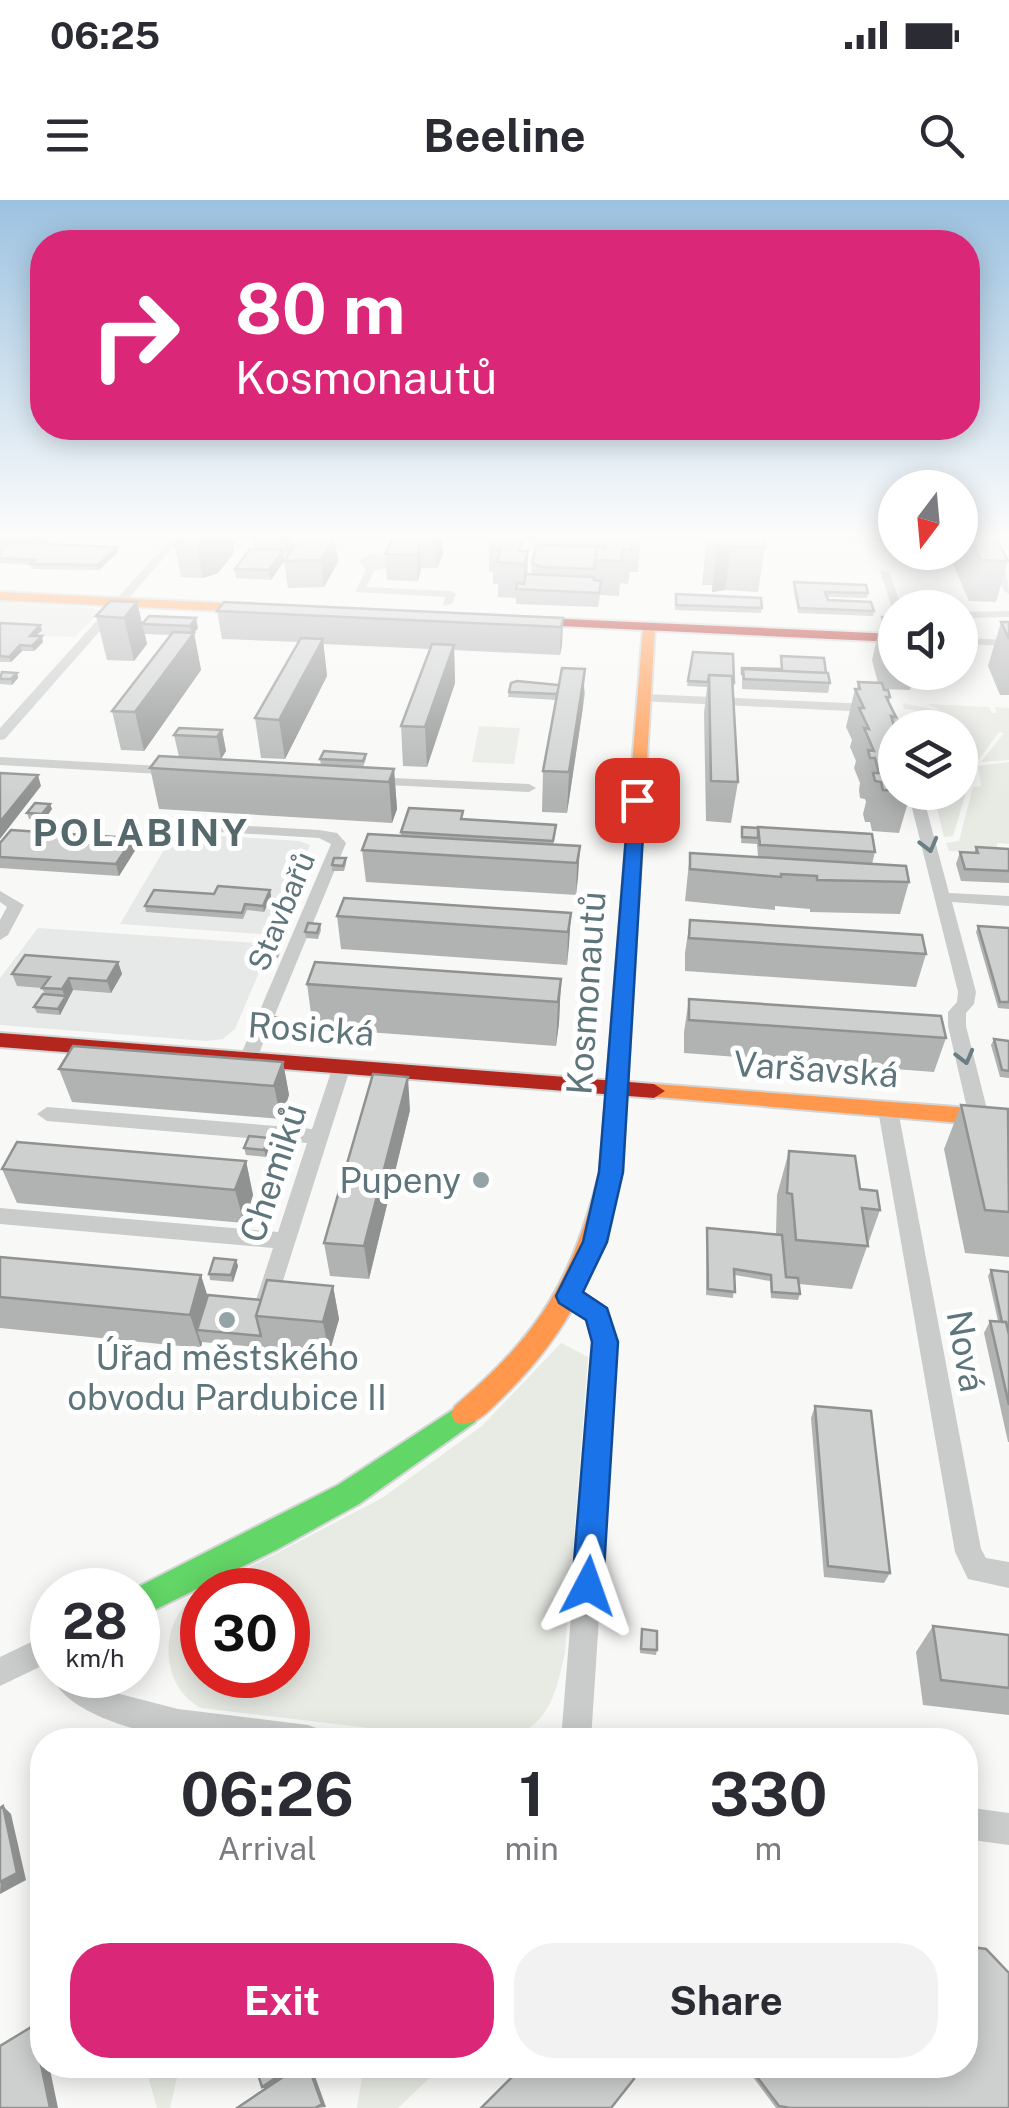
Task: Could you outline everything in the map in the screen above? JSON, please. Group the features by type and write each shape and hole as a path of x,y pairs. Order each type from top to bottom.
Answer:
{"street":[{"path":"0,736 99,623"},
{"path":"564,623 878,637"},
{"name":"Kosmonautů","path":"160,1592 318,1511 421,1451 513,1372 548,1330 568,1296 601,1223 611,1172 649,627"},
{"path":"978,642 1009,643"},
{"path":"644,698 878,710"},
{"path":"0,762 189,771"},
{"path":"346,780 528,788"},
{"path":"920,810 967,992 957,1026 979,1117"},
{"name":"Stavbařů","path":"160,825 319,834 332,836 340,843 248,1059"},
{"path":"0,896 16,904 0,936"},
{"path":"943,897 1009,901"},
{"name":"Rosická","path":"0,1040 617,1088"},
{"name":"Chemiků","path":"267,1300 342,1066"},
{"name":"Varšavská","path":"617,1088 1009,1119"},
{"name":"Nová","path":"888,1110 968,1552 978,1570 1009,1575"},
{"path":"47,1114 319,1137"},
{"path":"0,1216 286,1241"},
{"path":"568,1296 590,1307 598,1316 605,1342 577,1728"},
{"path":"0,1672 30,1657"},
{"path":"89,1698 118,1710 232,1728"},
{"path":"978,1824 1009,1828"}],"shaded area":[{"path":"0,623 89,623 75,637 36,636 40,630 0,628"},
{"path":"903,703 936,710 917,710 904,709"},
{"path":"928,704 989,707 992,713 997,713 995,707 1009,708 1009,760 981,762 1004,733 999,732 978,761 978,710 939,710"},
{"path":"479,726 520,728 514,764 472,762"},
{"path":"1009,762 1009,844 997,843 997,854 949,851 946,843 959,841 967,810 978,810 978,766"},
{"path":"937,810 961,810 953,836 944,837"},
{"path":"174,833 299,841 310,845 275,935 120,924"},
{"path":"38,928 271,944 235,1029 223,1039 206,1041 0,1025 0,978"},
{"path":"561,1343 588,1357 565,1652 554,1693 538,1720 528,1728 369,1728 201,1708 188,1698 310,1698 310,1568 248,1568 382,1498 482,1426"},
{"path":"180,1613 180,1688 170,1667 168,1650"},
{"path":"149,2078 177,2078 170,2108 157,2108"},
{"path":"362,2078 429,2078 398,2108 357,2108"}],"building":[{"path":"0,623 40,625 30,636 42,636 32,646 20,645 9,657 0,656"},
{"path":"143,623 192,623 190,626"},
{"path":"476,623 562,623 561,627"},
{"path":"173,632 194,633 135,712 112,711"},
{"path":"301,638 323,639 279,720 255,718"},
{"path":"432,644 454,645 425,727 401,726"},
{"path":"693,652 733,654 734,683 732,676 709,675 708,682 688,681"},
{"path":"781,656 824,658 826,673 743,669 742,675 742,668 782,669"},
{"path":"562,668 585,669 569,772 543,771"},
{"path":"743,669 828,673 830,683 744,679"},
{"path":"2,672 17,673 11,679 0,679"},
{"path":"709,675 732,676 738,782 711,781"},
{"path":"858,682 878,683 878,690 888,690 890,697 886,697 892,710 878,710 878,769 868,750 874,751 859,708 864,708 855,689 860,689"},
{"path":"511,683 559,685 557,694 509,692"},
{"path":"179,728 222,730 217,737 174,735"},
{"path":"324,751 366,754 363,761 320,759"},
{"path":"159,756 394,769 389,782 150,768"},
{"path":"0,773 38,775 0,822"},
{"path":"35,803 50,804 42,814 27,813"},
{"path":"409,808 463,811 461,819 556,825 553,841 401,832"},
{"path":"742,827 758,828 758,838 742,837"},
{"path":"758,827 872,834 875,852 760,845"},
{"path":"11,830 133,838 116,864 0,857 0,843"},
{"path":"368,834 580,846 577,863 362,850"},
{"path":"976,847 1009,849 1009,871 965,869 960,852 978,853"},
{"path":"690,853 906,866 909,882 817,880 817,876 690,869"},
{"path":"334,858 346,858 343,866 332,865"},
{"path":"218,886 270,890 263,906 245,904 242,913 145,906 154,890 214,894"},
{"path":"344,898 571,913 568,932 337,916"},
{"path":"690,920 922,935 926,954 689,938"},
{"path":"308,923 320,924 317,933 305,932"},
{"path":"978,926 1009,928 1009,1002 1000,1002"},
{"path":"269,941 281,942 277,952 265,951"},
{"path":"25,955 118,962 107,981 69,978 62,989 42,988 50,977 12,974"},
{"path":"315,962 561,979 558,1002 307,984"},
{"path":"43,994 66,996 58,1009 34,1007"},
{"path":"689,999 941,1016 946,1038 689,1020"},
{"path":"271,1017 284,1018 280,1028 267,1027"},
{"path":"994,1039 1009,1041 1009,1071 1002,1070"},
{"path":"73,1046 283,1062 274,1086 59,1069"},
{"path":"373,1074 408,1077 364,1246 324,1243"},
{"path":"961,1105 1008,1109 1009,1212 985,1210"},
{"path":"249,1136 269,1138 264,1150 244,1148"},
{"path":"17,1142 246,1161 235,1190 2,1169"},
{"path":"789,1151 855,1156 860,1189 877,1191 880,1210 862,1208 868,1246 796,1240 792,1194 787,1193"},
{"path":"707,1228 782,1235 786,1277 798,1278 800,1294 772,1292 771,1275 734,1269 735,1292 708,1289"},
{"path":"0,1257 201,1275 190,1315 0,1297"},
{"path":"214,1258 236,1260 231,1275 209,1274"},
{"path":"991,1270 1009,1272 1009,1335 1006,1322 1002,1322"},
{"path":"267,1280 333,1286 323,1322 256,1316"},
{"path":"208,1295 261,1300 256,1316 261,1336 197,1330"},
{"path":"990,1321 1006,1322 1009,1335 1009,1405"},
{"path":"815,1406 871,1411 890,1573 828,1566"},
{"path":"933,1626 1009,1635 1009,1688 941,1680"},
{"path":"642,1629 657,1631 657,1650 641,1649"},
{"path":"3,1806 17,1873 0,1882 0,1808"},
{"path":"978,1948 986,1949 1009,1973 1009,2108 779,2106 758,2078 978,2078"},
{"path":"30,2028 30,2078 44,2078 50,2108 0,2108 0,2046"},
{"path":"259,2078 276,2078 262,2087"},
{"path":"282,2078 313,2078 322,2104 315,2108 237,2108"},
{"path":"511,2078 634,2078 611,2108 481,2108"}],"traffic: fast":[{"path":"160,1592 349,1495 465,1414"}],"traffic: slow":[{"path":"465,1414 520,1362 565,1301 592,1245 611,1172 649,627"},
{"path":"654,1091 1009,1119"}],"traffic: jam":[{"path":"567,623 878,637"},
{"path":"0,1040 654,1091"}],"place":[{"name":"Pupeny","path":"481,1180"},
{"name":"Úřad městského obvodu Pardubice II","path":"227,1320"}],"district":[{"name":"POLABINY","path":"141,832"}],"route":[{"path":"588,1586 605,1342 598,1316 590,1307 568,1296 595,1242 608,1194 637,800"}]}
